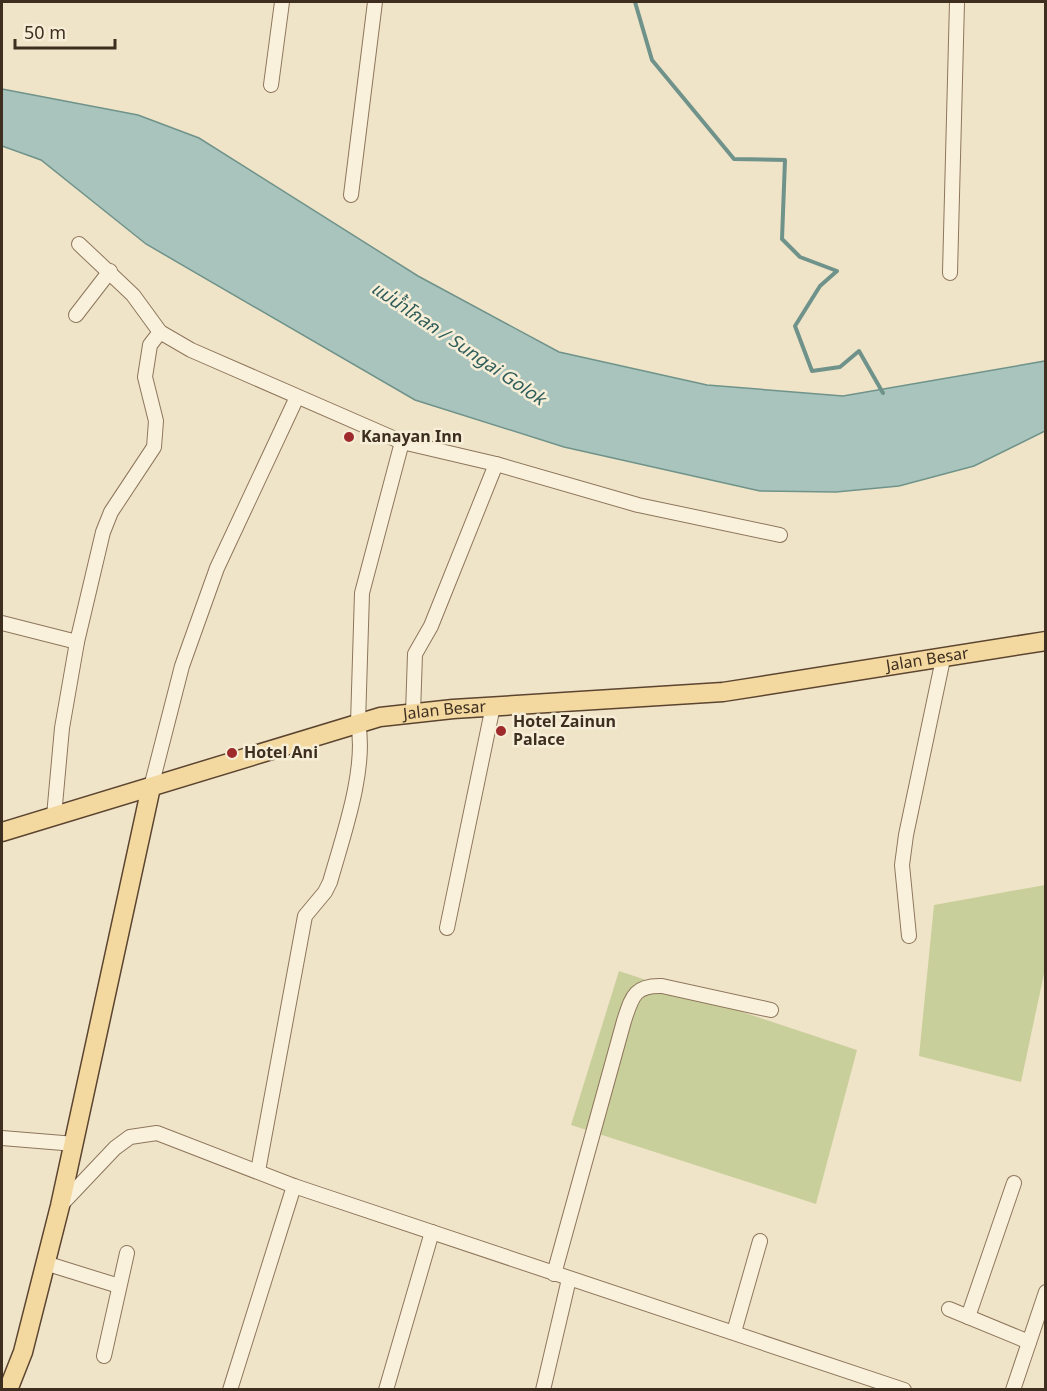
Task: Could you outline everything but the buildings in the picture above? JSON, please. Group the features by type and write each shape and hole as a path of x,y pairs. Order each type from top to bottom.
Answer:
{"main road":[{"name":"Jalan Besar","path":"2,832 380,717 493,706 723,692 1046,641"},
{"path":"8,1389 23,1352 75,1143 151,787"}],"street":[{"path":"271,85 282,2"},
{"path":"351,195 375,2"},
{"path":"950,273 957,2"},
{"path":"79,244 133,295 160,332 191,350 402,442 496,464 638,505 780,535"},
{"path":"76,315 110,271"},
{"path":"54,816 62,728 77,642 103,532 111,512 154,447 156,421 145,377 150,345 160,332"},
{"path":"151,787 182,666 217,568 297,398"},
{"path":"258,1171 304,916 330,882 359,765 362,743 358,723 362,594 402,442"},
{"path":"413,713 415,654 431,626 496,464"},
{"path":"2,623 77,642"},
{"path":"909,936 902,865 906,835 943,659"},
{"path":"447,928 493,706"},
{"path":"554,1274 631,999 646,986 662,986 771,1010"},
{"path":"60,1206 115,1148 130,1137 143,1134 167,1137 294,1185 554,1274 904,1389"},
{"path":"2,1138 75,1143"},
{"path":"969,1317 1014,1184"},
{"path":"230,1389 294,1185"},
{"path":"386,1389 432,1232"},
{"path":"734,1332 760,1241"},
{"path":"104,1356 127,1253"},
{"path":"45,1263 119,1286"},
{"path":"543,1389 569,1279"},
{"path":"1013,1389 1046,1292"},
{"path":"949,1309 1029,1342"}],"green space":[{"path":"1045,885 1045,969 1021,1082 919,1056 934,905"},
{"path":"619,971 857,1050 816,1204 571,1125"}],"water":[{"name":"แม่น้ำโกลก / Sungai Golok","path":"2,89 138,115 199,138 418,276 559,352 707,385 843,396 1045,361 1045,431 974,466 899,486 836,492 760,491 564,447 415,400 146,244 41,160 2,146"}],"waterway":[{"path":"635,2 652,60 734,159 785,160 782,239 800,257 837,271 820,286 795,326 812,371 840,367 859,351 883,393"}],"place":[{"name":"Kanayan Inn","path":"349,437"},
{"name":"Hotel Zainun Palace","path":"501,731"},
{"name":"Hotel Ani","path":"232,753"}]}
